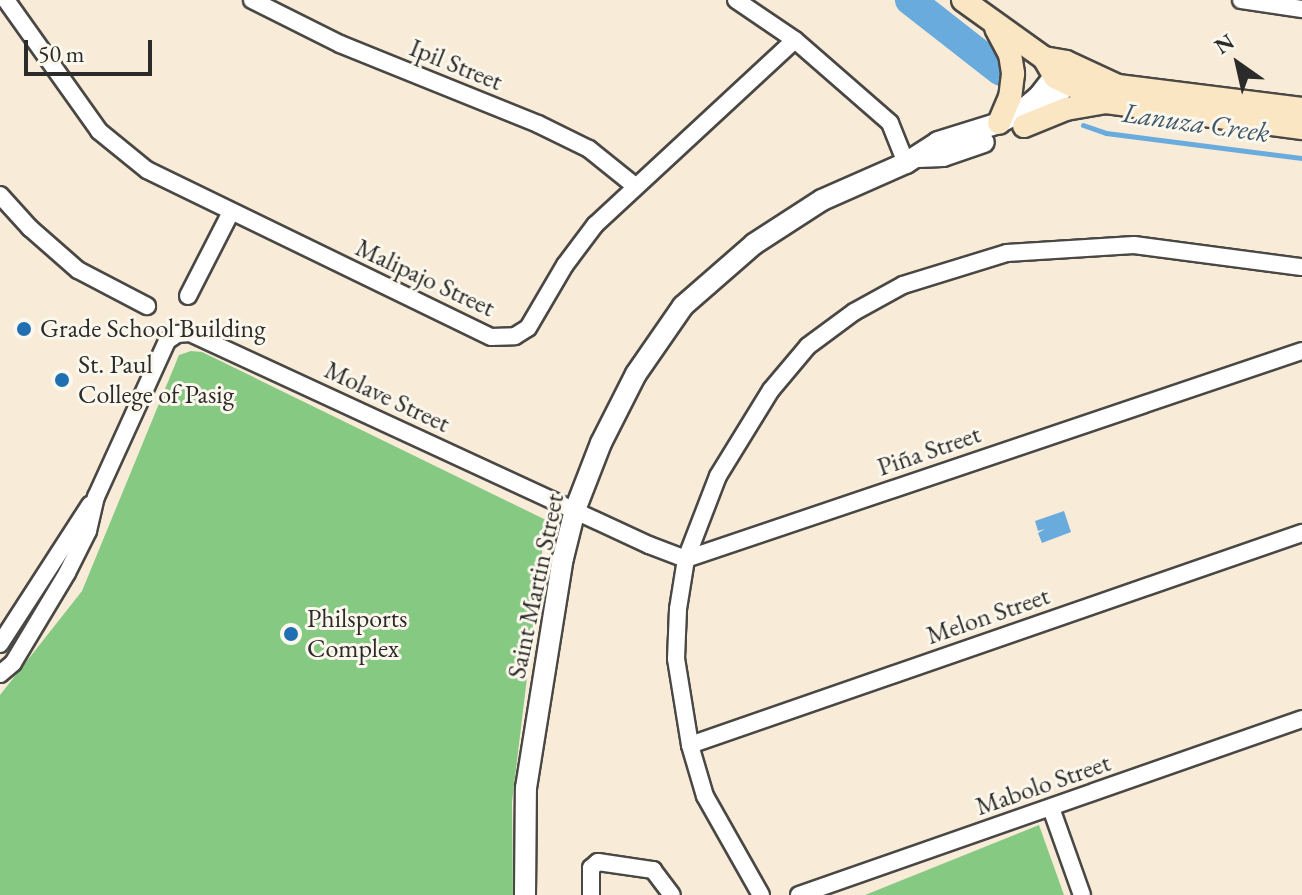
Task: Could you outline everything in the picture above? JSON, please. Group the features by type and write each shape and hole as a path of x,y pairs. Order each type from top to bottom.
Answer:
{"main road":[{"path":"963,0 1106,102"},
{"path":"994,24 1010,54 1013,74 1012,89 999,123"},
{"path":"1063,70 1118,86 1302,109"},
{"path":"1024,126 1066,109 1106,102 1302,128"}],"street":[{"name":"Malipajo Street","path":"6,0 99,131 147,170 491,337 515,336 528,328 565,265 595,225 795,40"},
{"name":"Ipil Street","path":"252,0 340,44 589,149 635,186"},
{"path":"736,0 795,40 890,123 912,160"},
{"path":"1241,0 1299,6"},
{"name":"Saint Martin Street","path":"525,895 526,788 549,632 575,510 601,443 636,374 683,306 725,267 785,221 822,200 912,160 938,142 999,123 1029,106 1063,70"},
{"name":"Saint Martin Street","path":"912,160 943,156 1024,126 1054,103 1063,70"},
{"path":"0,195 30,228 78,270 147,306"},
{"path":"188,296 231,212"},
{"path":"761,895 705,796 690,745 676,659 678,609 686,559 718,476 771,390 808,346 854,312 903,285 1007,253 1134,245 1302,267"},
{"name":"Molave Street","path":"96,497 167,341 177,334 190,333 575,510"},
{"name":"Piña Street","path":"686,559 1302,351"},
{"path":"0,644 96,497"},
{"path":"0,674 13,663 55,595 88,531 96,497"},
{"path":"575,510 686,559"},
{"name":"Melon Street","path":"690,745 1302,533"},
{"name":"Mabolo Street","path":"799,895 1302,719"},
{"path":"1051,808 1082,895"},
{"path":"591,895 594,864 653,870 672,895"}],"green space":[{"name":"Philsports Complex","path":"191,351 202,352 546,520 512,802 513,895 0,895 0,695 82,591 179,355"},
{"path":"1039,825 1064,895 865,895"}],"water":[{"path":"1064,511 1071,532 1042,543 1038,533 1045,529 1038,531 1035,521"}],"waterway":[{"path":"910,0 1001,71"},
{"name":"Lanuza Creek","path":"1083,125 1106,133 1302,158"}],"place":[{"name":"Grade School Building","path":"24,329"},
{"name":"St. Paul College of Pasig","path":"62,380"},
{"name":"Philsports Complex","path":"291,634"}]}
